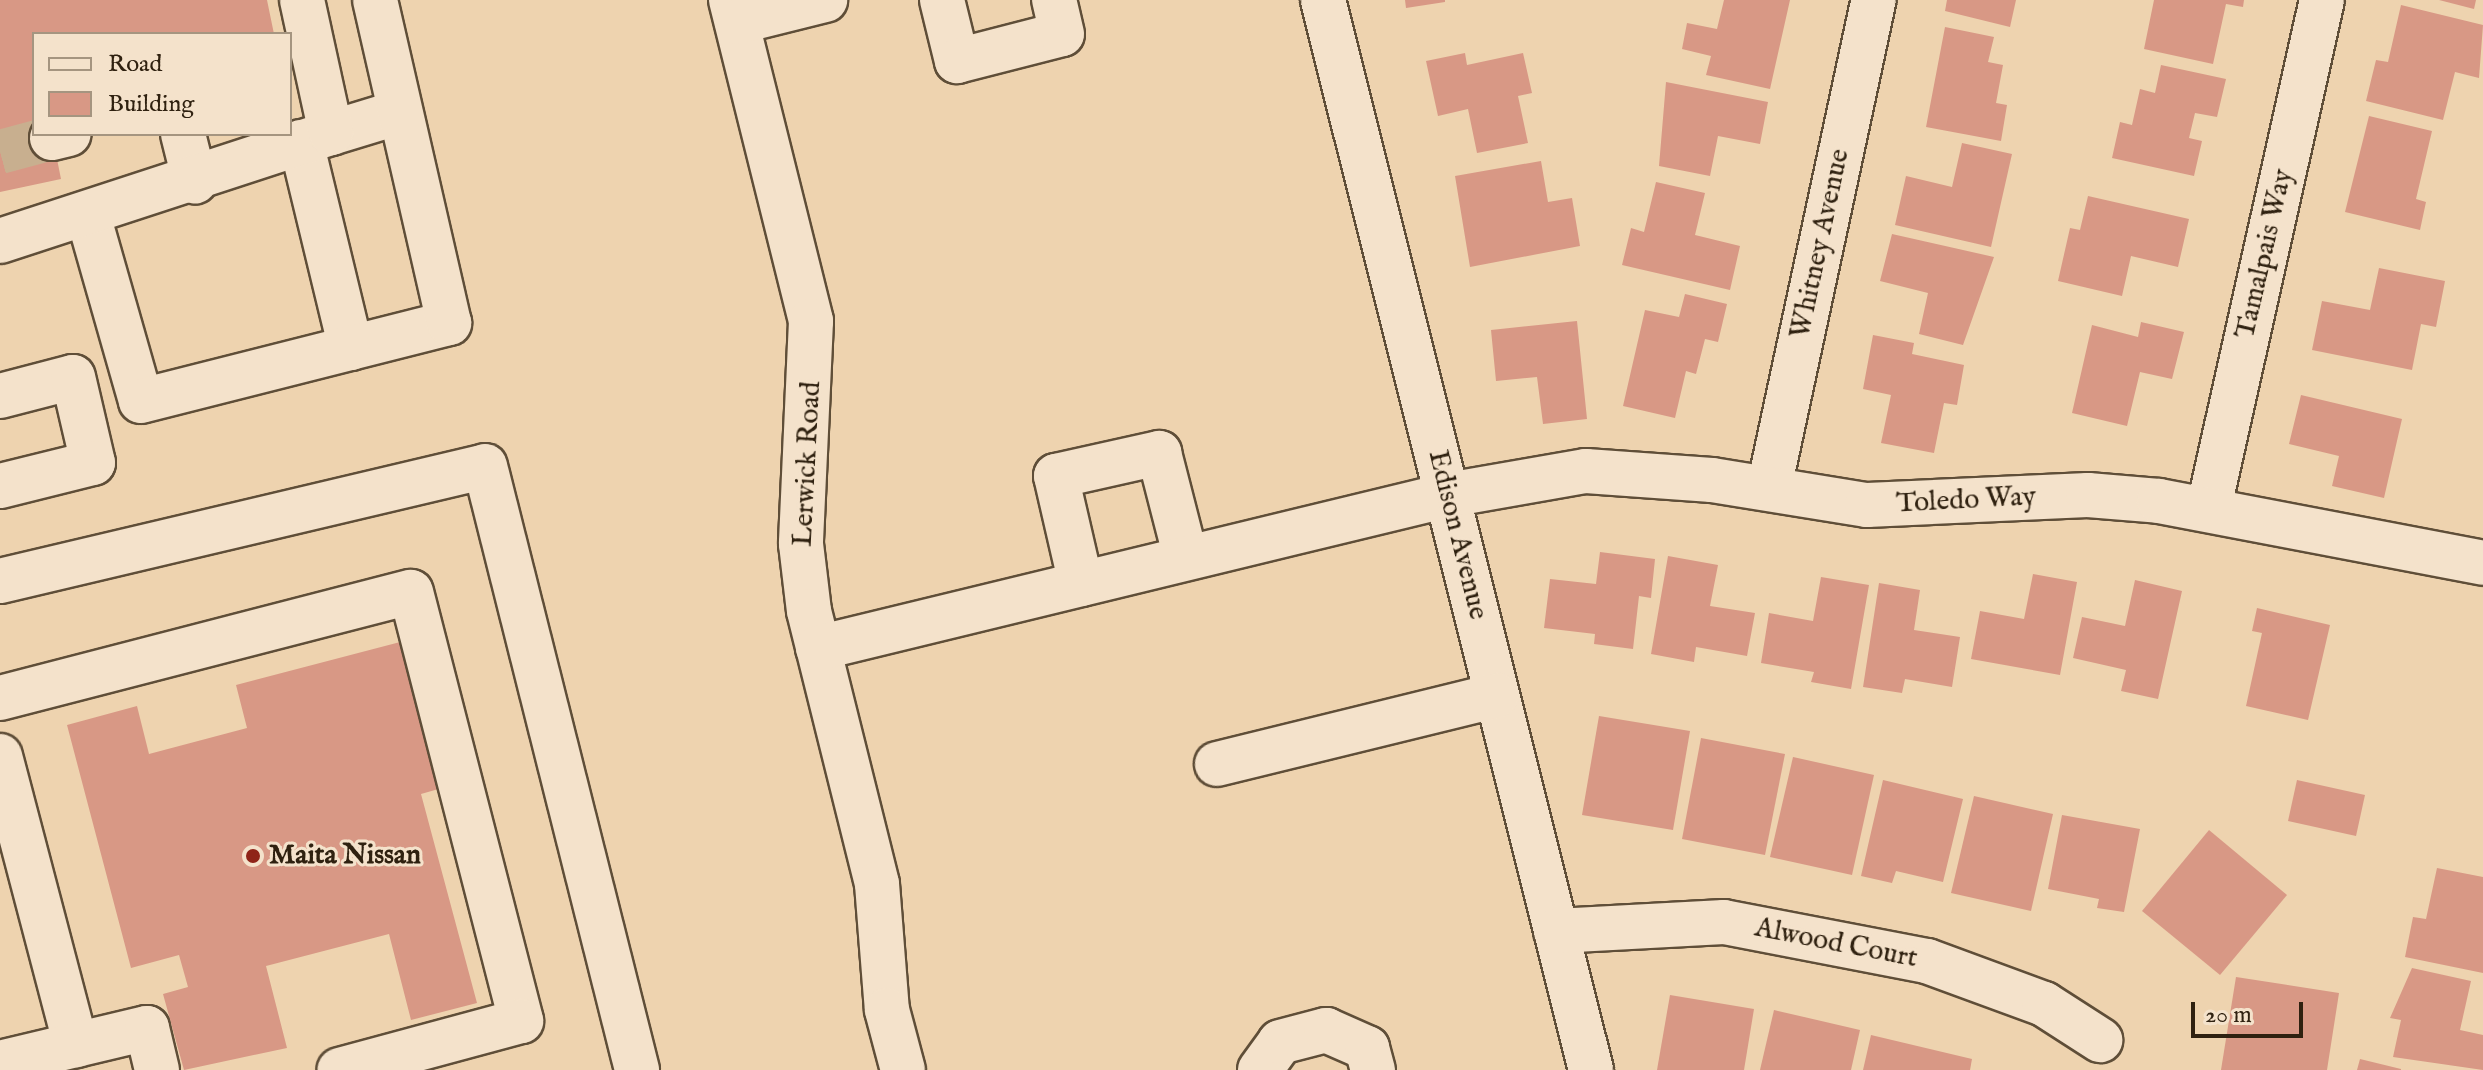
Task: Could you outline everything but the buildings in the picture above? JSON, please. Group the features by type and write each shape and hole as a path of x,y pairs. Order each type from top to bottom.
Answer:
{"street":[{"path":"302,0 316,138 351,348"},
{"path":"83,414 449,323 375,0"},
{"path":"734,11 825,0"},
{"path":"942,0 957,61 1062,34 1054,0"},
{"name":"Edison Avenue","path":"1323,0 1591,1070"},
{"name":"Whitney Avenue","path":"1769,488 1874,0"},
{"name":"Tamalpais Way","path":"2209,507 2322,0"},
{"name":"Lerwick Road","path":"734,11 811,321 813,390 801,544 818,648 877,884 887,1010 903,1070"},
{"path":"0,241 195,182 316,138 400,112"},
{"path":"184,136 195,182"},
{"path":"88,215 141,401"},
{"path":"0,396 73,377 93,463 0,486"},
{"path":"1081,584 1056,476 1159,453 1186,558"},
{"path":"0,581 485,466 637,1070"},
{"name":"Toledo Way","path":"818,648 1448,495 1586,471 1769,488 1867,505 2088,495 2209,507 2483,563"},
{"path":"0,698 411,592 521,1021 339,1070"},
{"path":"1217,764 1497,695"},
{"path":"0,756 76,1045"},
{"name":"Alwood Court","path":"1556,931 1724,922 1927,961 2044,1004 2100,1040"},
{"path":"0,1063 147,1028 157,1070"},
{"path":"1260,1070 1280,1042 1326,1030 1367,1048 1373,1070"}],"tunnel":[{"path":"0,152 52,138"}],"place":[{"name":"Maita Nissan","path":"253,856"}]}
